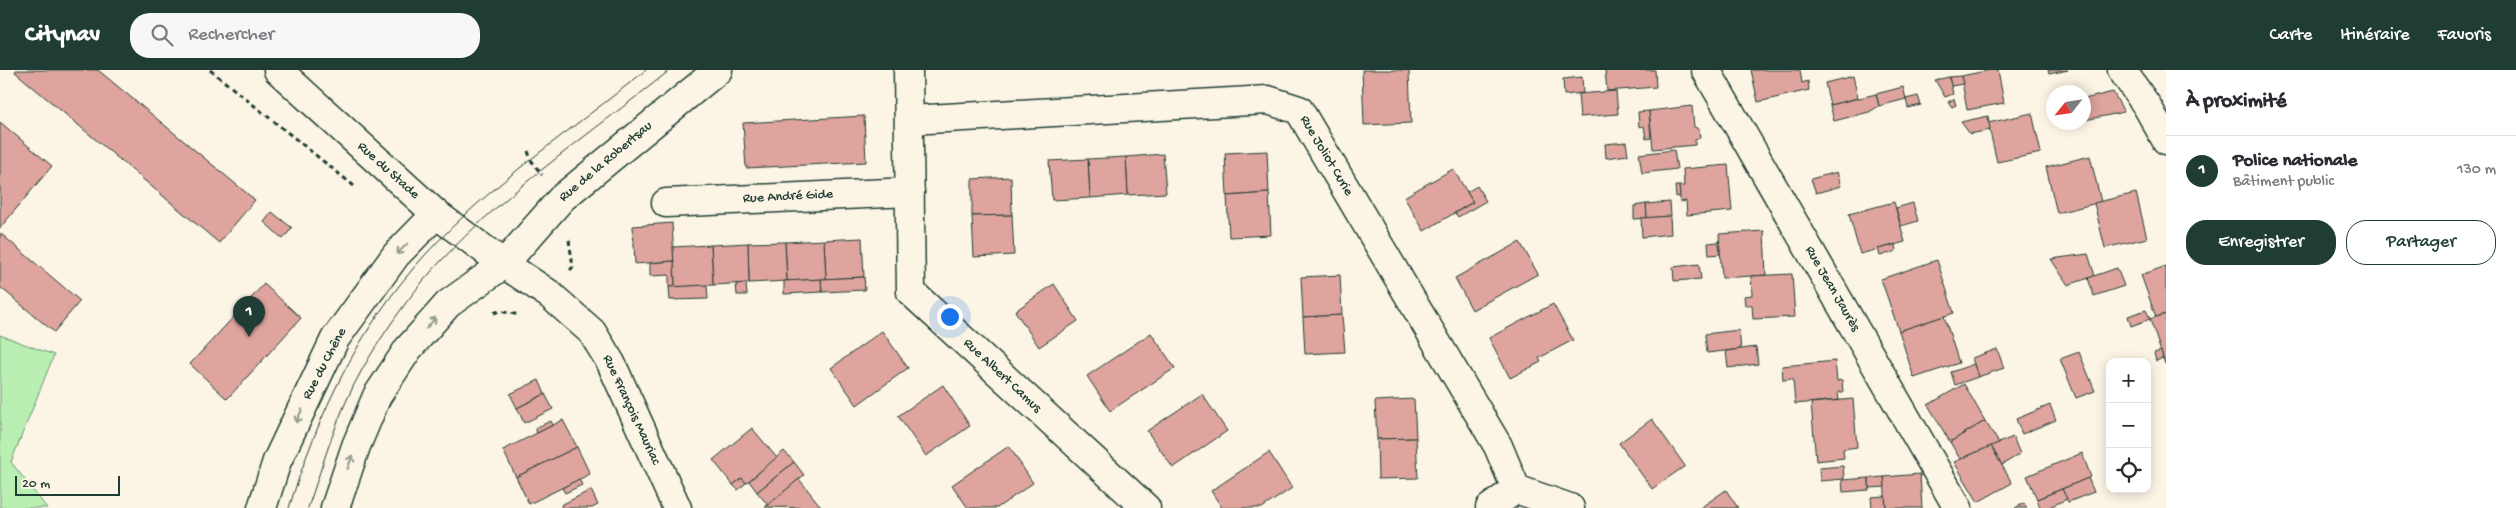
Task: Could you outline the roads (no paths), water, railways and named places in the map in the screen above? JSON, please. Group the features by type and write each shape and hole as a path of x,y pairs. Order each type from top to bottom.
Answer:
{"street":[{"name":"Rue du Stade","path":"278,70 436,214 504,264"},
{"name":"Rue de la Robertsau","path":"504,264 562,198 718,70"},
{"name":"Rue Albert Camus","path":"908,70 910,120 910,292 1146,508"},
{"name":"Rue Jean Jaurès","path":"1706,70 1958,508"},
{"path":"2122,70 2166,140"},
{"name":"Rue Joliot Curie","path":"910,120 1268,100 1299,110 1498,446 1516,490"},
{"name":"Rue André Gide","path":"666,203 910,192"},
{"name":"Rue du Chêne","path":"262,508 277,461 335,339 396,255 436,214"},
{"path":"335,508 356,446 377,396 408,349 448,304 504,264"},
{"name":"Rue François Mauriac","path":"504,264 549,294 592,332 611,363 677,508"},
{"path":"1490,508 1516,490 1570,508"}],"tram line":[{"path":"289,508 313,439 343,373 380,311 402,282 426,254 477,204 532,158 646,70"},
{"path":"308,508 332,437 354,384 384,334 423,281 450,251 510,196 670,70"}],"place":[{"name":"Police nationale","path":"249,337"}]}
